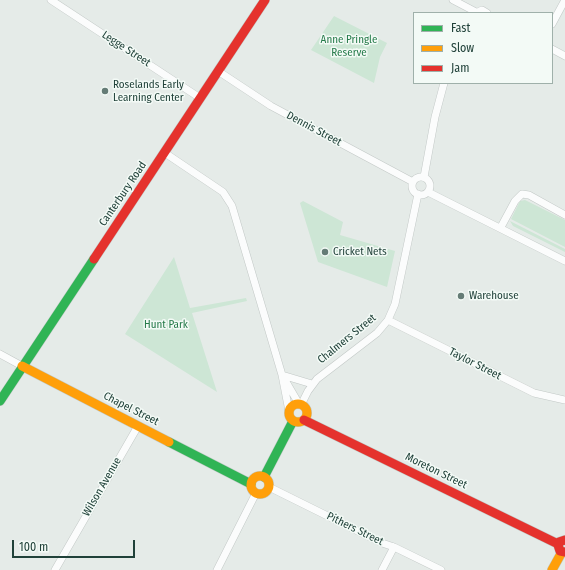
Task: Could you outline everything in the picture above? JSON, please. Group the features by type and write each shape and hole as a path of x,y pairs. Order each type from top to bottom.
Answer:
{"main road":[{"name":"Canterbury Road","path":"0,401 265,0"},
{"name":"Chapel Street","path":"22,366 251,484"},
{"path":"300,404 307,412 304,420 298,422 294,421 290,417 289,411 294,405 300,404"},
{"name":"Moreton Street","path":"304,420 563,547"},
{"path":"264,477 294,421"},
{"path":"256,477 264,477 269,482 269,488 264,493 256,493 252,489 251,484 256,477"},
{"path":"552,570 563,547"}],"street":[{"name":"Legge Street","path":"51,0 200,98"},
{"path":"453,0 474,12"},
{"path":"553,22 565,0"},
{"path":"553,50 565,56"},
{"name":"Dennis Street","path":"218,71 271,106 413,182"},
{"path":"424,177 435,117 444,84"},
{"path":"165,153 223,192 230,202 282,375 289,411"},
{"path":"424,177 416,178 413,182 412,188 418,194 428,192 565,261"},
{"path":"424,177 430,183 428,192"},
{"name":"Chalmers Street","path":"300,404 312,384 324,373 377,333 388,320 395,304 418,194"},
{"path":"501,228 515,201 522,194 529,195 565,215"},
{"name":"Taylor Street","path":"388,320 534,394 565,400"},
{"name":"Chapel Street","path":"0,354 22,366"},
{"path":"282,375 312,384"},
{"path":"282,375 300,404"},
{"name":"Wilson Avenue","path":"55,570 138,426"},
{"name":"Pithers Street","path":"269,488 441,570"},
{"path":"217,570 256,493"},
{"path":"382,570 394,547"}],"green space":[{"name":"Anne Pringle Reserve","path":"334,16 387,43 380,57 374,83 311,50"},
{"path":"525,200 565,220 565,247 511,219 520,201"},
{"path":"303,201 343,222 340,235 395,251 387,287 318,262 300,203"},
{"path":"510,221 565,249 565,252 513,226"},
{"name":"Hunt Park","path":"174,257 190,308 246,298 247,301 192,313 217,392 125,334"}],"traffic: fast":[{"path":"0,401 94,259"},
{"path":"264,477 293,421"},
{"path":"169,442 251,484"}],"traffic: slow":[{"path":"22,366 169,442"},
{"path":"298,404 304,407 307,413 304,419 298,422 292,419 289,413 292,407 298,404"},
{"path":"260,476 266,479 269,485 266,491 260,494 254,491 251,485 254,479 260,476"},
{"path":"552,570 562,552"}],"traffic: jam":[{"path":"94,259 265,0"},
{"path":"304,420 558,544"},
{"path":"565,540 559,542 558,545 560,551 565,552"}],"place":[{"name":"Roselands Early Learning Center","path":"105,91"},
{"name":"Cricket Nets","path":"325,252"},
{"name":"Warehouse","path":"461,296"}]}
